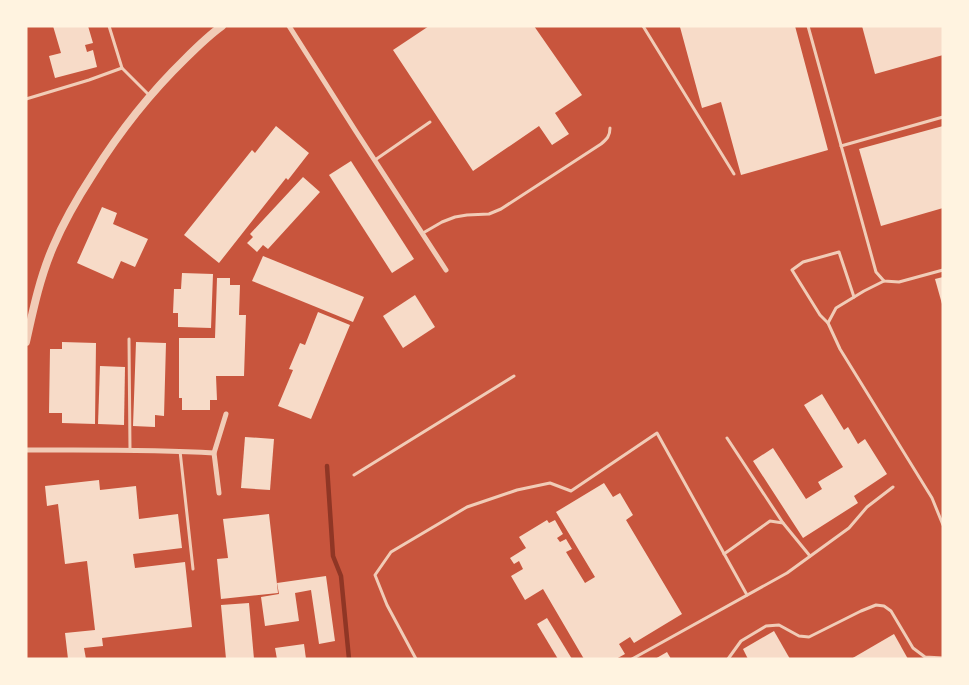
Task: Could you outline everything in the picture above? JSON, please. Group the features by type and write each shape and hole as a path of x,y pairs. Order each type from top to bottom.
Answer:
{"street":[{"path":"26,342 29,312 53,248 82,191 113,142 150,95 210,34 222,26"},
{"path":"289,26 446,270"},
{"path":"219,493 214,453 226,414"},
{"path":"26,450 130,450 214,453"}],"lane":[{"path":"109,26 122,68 150,95"},
{"path":"643,26 734,174"},
{"path":"808,26 876,272 884,281"},
{"path":"26,98 89,80 122,68"},
{"path":"841,146 943,117"},
{"path":"374,160 430,122"},
{"path":"422,234 454,217 489,214 501,209 608,139 610,128"},
{"path":"854,297 839,252 804,262 792,270 820,315 828,323 840,349 932,498 943,525"},
{"path":"828,323 836,308 884,281 899,282 943,270"},
{"path":"129,339 130,450"},
{"path":"354,475 514,376"},
{"path":"416,659 387,605 375,575 391,552 467,507 484,501 517,490 550,483 571,491 657,433 748,595"},
{"path":"726,438 783,523 810,556"},
{"path":"180,451 194,569"},
{"path":"632,659 787,573 848,528 867,507 893,487"},
{"path":"724,554 770,521 783,523"},
{"path":"728,659 742,641 766,626 778,625 799,636 809,637 876,605 884,606 891,611 913,648 925,657 943,658"}],"building":[{"path":"53,26 88,26 93,43 85,45 87,52 93,50 97,67 55,78 49,56 61,53"},
{"path":"429,26 534,26 582,95 555,113 569,134 552,145 539,126 473,171 393,50"},
{"path":"795,26 828,150 741,175 721,102 702,108 680,27"},
{"path":"862,26 943,26 943,55 875,74"},
{"path":"276,126 309,153 288,180 286,178 219,263 184,235 252,150 255,153"},
{"path":"943,126 943,208 881,226 859,149"},
{"path":"351,161 414,259 392,273 329,175"},
{"path":"303,177 320,192 268,249 263,245 257,252 247,243 253,237 250,234"},
{"path":"102,207 117,213 113,224 148,239 135,267 121,261 113,279 77,263"},
{"path":"263,256 364,297 353,322 252,281"},
{"path":"182,273 213,274 211,328 178,327 178,313 173,313 174,289 181,289"},
{"path":"943,277 943,304 942,304 935,279"},
{"path":"217,278 230,278 230,285 240,285 239,315 246,315 244,376 216,376 217,400 210,400 210,410 182,410 182,398 179,398 179,338 215,338"},
{"path":"415,295 435,327 403,348 383,316"},
{"path":"318,312 350,325 311,419 278,406 293,370 289,369 300,343 305,345"},
{"path":"62,342 96,343 95,424 62,423 62,413 49,413 50,349 62,349"},
{"path":"136,342 166,343 164,416 155,415 155,427 133,426"},
{"path":"100,366 125,367 124,425 98,424"},
{"path":"822,394 844,430 848,427 858,444 865,439 887,474 854,496 858,503 803,538 753,461 773,448 806,499 822,489 818,482 843,467 804,405"},
{"path":"245,437 274,439 270,490 241,488"},
{"path":"99,480 100,490 136,486 139,519 178,514 182,548 133,554 135,568 185,562 192,627 102,638 103,646 84,648 86,659 68,659 65,633 95,630 87,561 65,564 58,504 47,506 45,486"},
{"path":"604,483 613,497 620,493 633,515 626,520 682,614 634,643 630,637 619,644 625,654 616,659 584,659 543,589 525,600 511,576 523,569 519,561 514,564 510,558 526,548 519,537 547,520 549,523 555,520 563,534 557,538 560,542 566,539 572,549 566,552 585,583 595,577 556,512"},
{"path":"269,514 278,593 221,599 217,559 228,558 223,519"},
{"path":"326,576 335,641 319,644 311,590 295,593 299,621 265,626 261,597 279,594 277,583"},
{"path":"249,603 254,659 226,659 221,605"},
{"path":"547,618 572,659 558,659 537,624"},
{"path":"774,631 790,659 748,659 743,649"},
{"path":"894,634 908,659 851,659"},
{"path":"304,644 306,659 277,659 275,648"},
{"path":"667,652 671,659 655,659"}],"waterway":[{"path":"327,466 333,556 341,576 349,659"}]}
